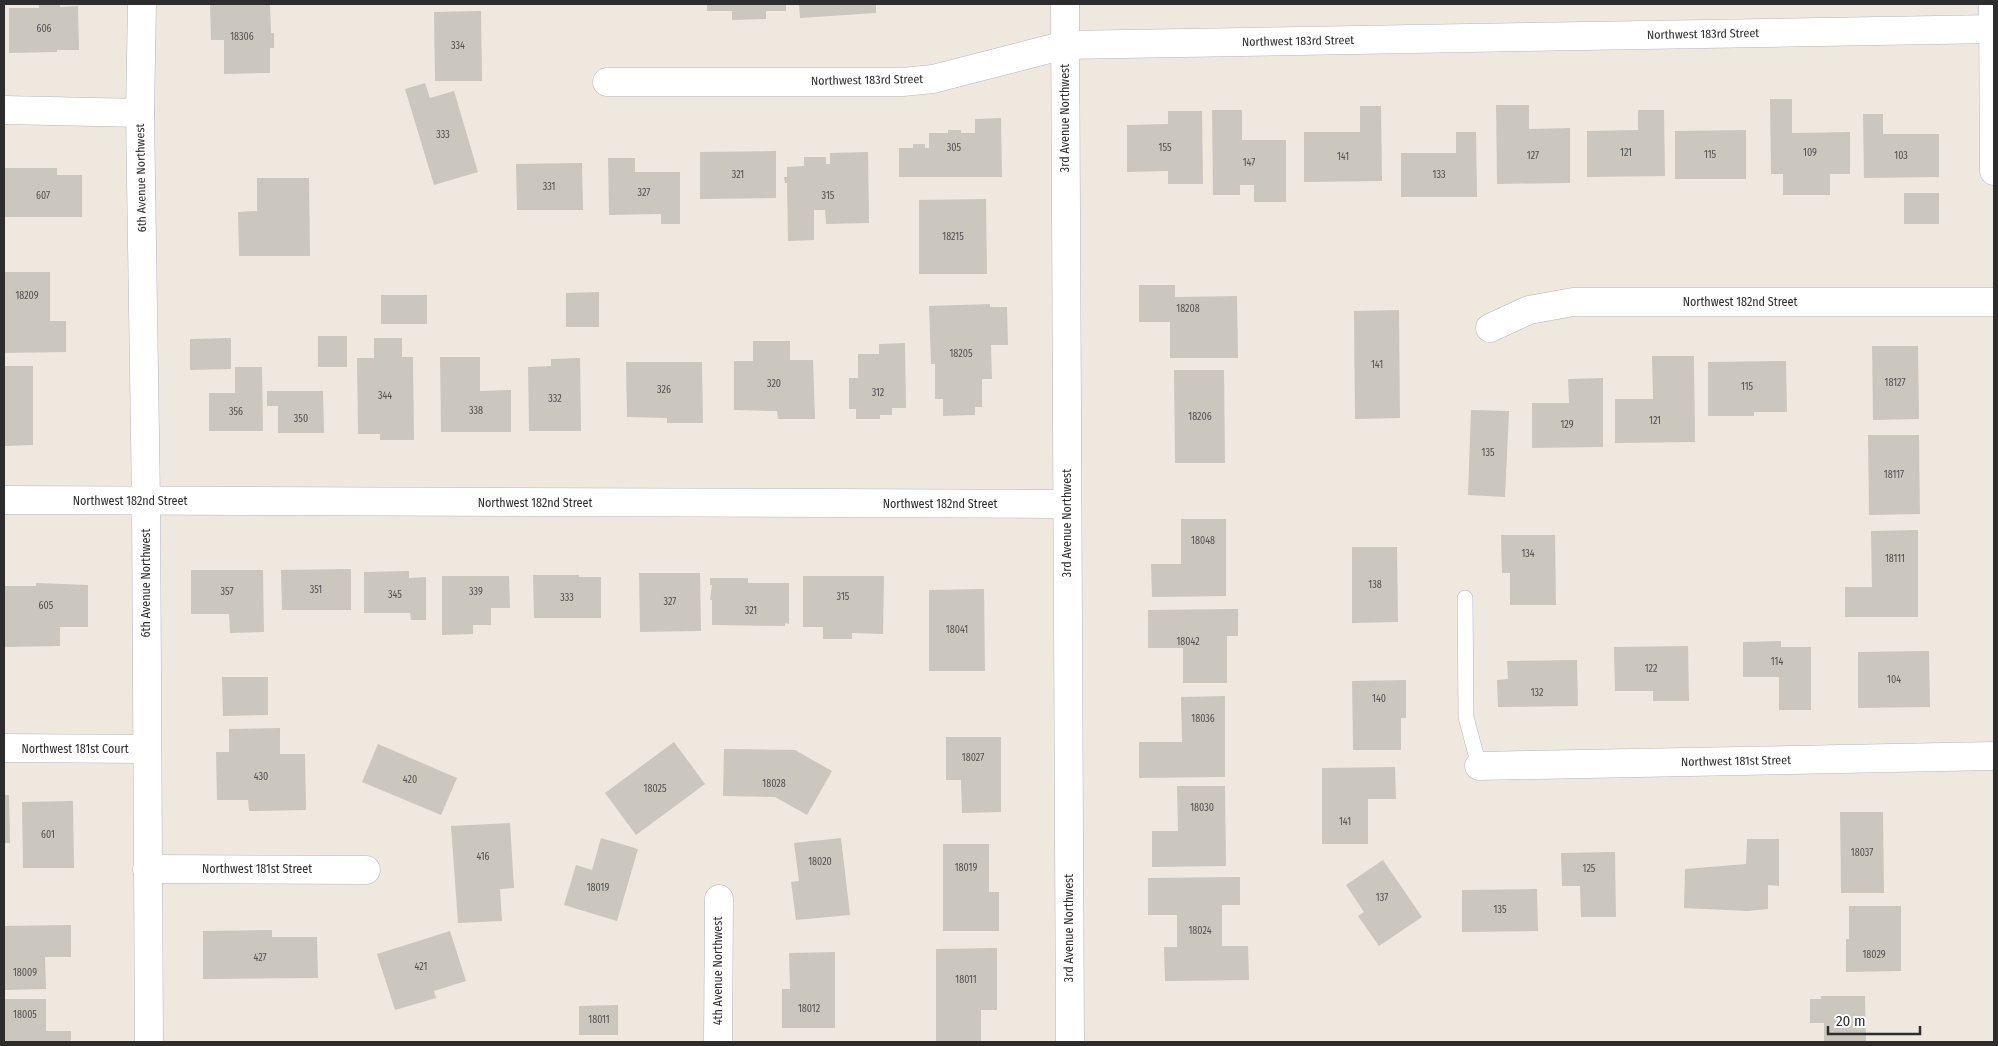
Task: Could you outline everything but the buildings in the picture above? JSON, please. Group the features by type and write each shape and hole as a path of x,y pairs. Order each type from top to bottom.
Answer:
{"street":[{"name":"6th Avenue Northwest","path":"142,4 140,113 146,501 149,1042"},
{"name":"3rd Avenue Northwest","path":"1065,4 1070,1042"},
{"path":"1993,21 1994,172"},
{"name":"Northwest 183rd Street","path":"607,82 904,82 933,79 1065,45 1993,21"},
{"path":"4,110 140,113"},
{"name":"Northwest 182nd Street","path":"1490,328 1529,310 1573,302 1994,302"},
{"name":"Northwest 182nd Street","path":"4,500 1067,504"},
{"name":"Northwest 181st Court","path":"4,748 147,749"},
{"name":"Northwest 181st Street","path":"1479,766 1994,756"},
{"name":"Northwest 181st Street","path":"147,869 366,870"},
{"name":"4th Avenue Northwest","path":"718,899 718,1042"}],"lane":[{"path":"1465,598 1466,717 1479,766"}]}
